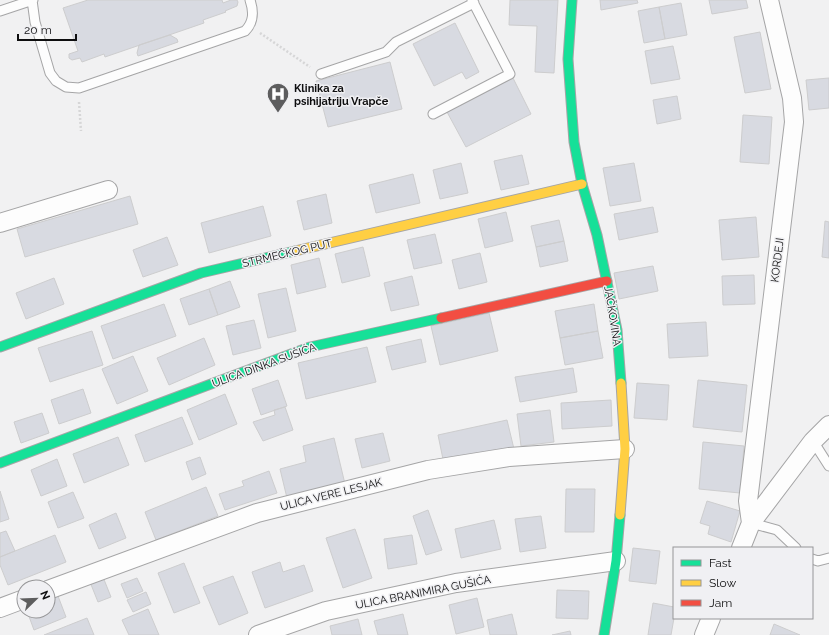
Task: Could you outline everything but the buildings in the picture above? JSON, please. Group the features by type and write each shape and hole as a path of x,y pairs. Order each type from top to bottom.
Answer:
{"street":[{"name":"JAČKOVINA","path":"572,0 568,59 574,142 582,184 597,235 617,330 625,449 616,561 604,635"},
{"name":"KORDEJI","path":"751,523 748,501 794,122 792,98 768,0"},
{"name":"STRMEČKOG PUT","path":"0,347 201,273 582,184"},
{"path":"0,223 108,190"},
{"name":"ULICA DINKA SUŠIĆA","path":"0,463 310,347 607,281"},
{"path":"741,547 751,523 813,441 829,425"},
{"name":"ULICA VERE LESJAK","path":"56,587 257,513 428,470 509,458 625,449"},
{"name":"ULICA BRANIMIRA GUŠIĆA","path":"258,635 326,611 456,583 616,561"},
{"path":"0,608 16,602"},
{"path":"704,635 711,619"}],"lane":[{"path":"0,11 32,0 35,22 50,73 56,81 66,87 79,88 245,31 250,26 252,19 253,8 250,0"},
{"path":"321,74 386,52 396,42 473,2 510,74 433,114"},
{"path":"813,441 829,466"},
{"path":"751,523 777,530 795,547"},
{"path":"813,559 818,561 829,558"}],"path":[{"path":"250,26 321,74"},
{"path":"79,88 81,131"}],"traffic: fast":[{"path":"572,0 568,59 574,142 582,184 597,235 617,330 621,383"},
{"path":"0,347 201,273 295,251"},
{"path":"0,463 310,347 441,318"},
{"path":"604,635 616,561 620,515"}],"traffic: slow":[{"path":"295,251 582,184"},
{"path":"620,515 625,449 621,383"}],"traffic: jam":[{"path":"441,318 607,281"}],"place":[{"name":"Klinika za psihijatriju Vrapče","path":"278,114"}]}
